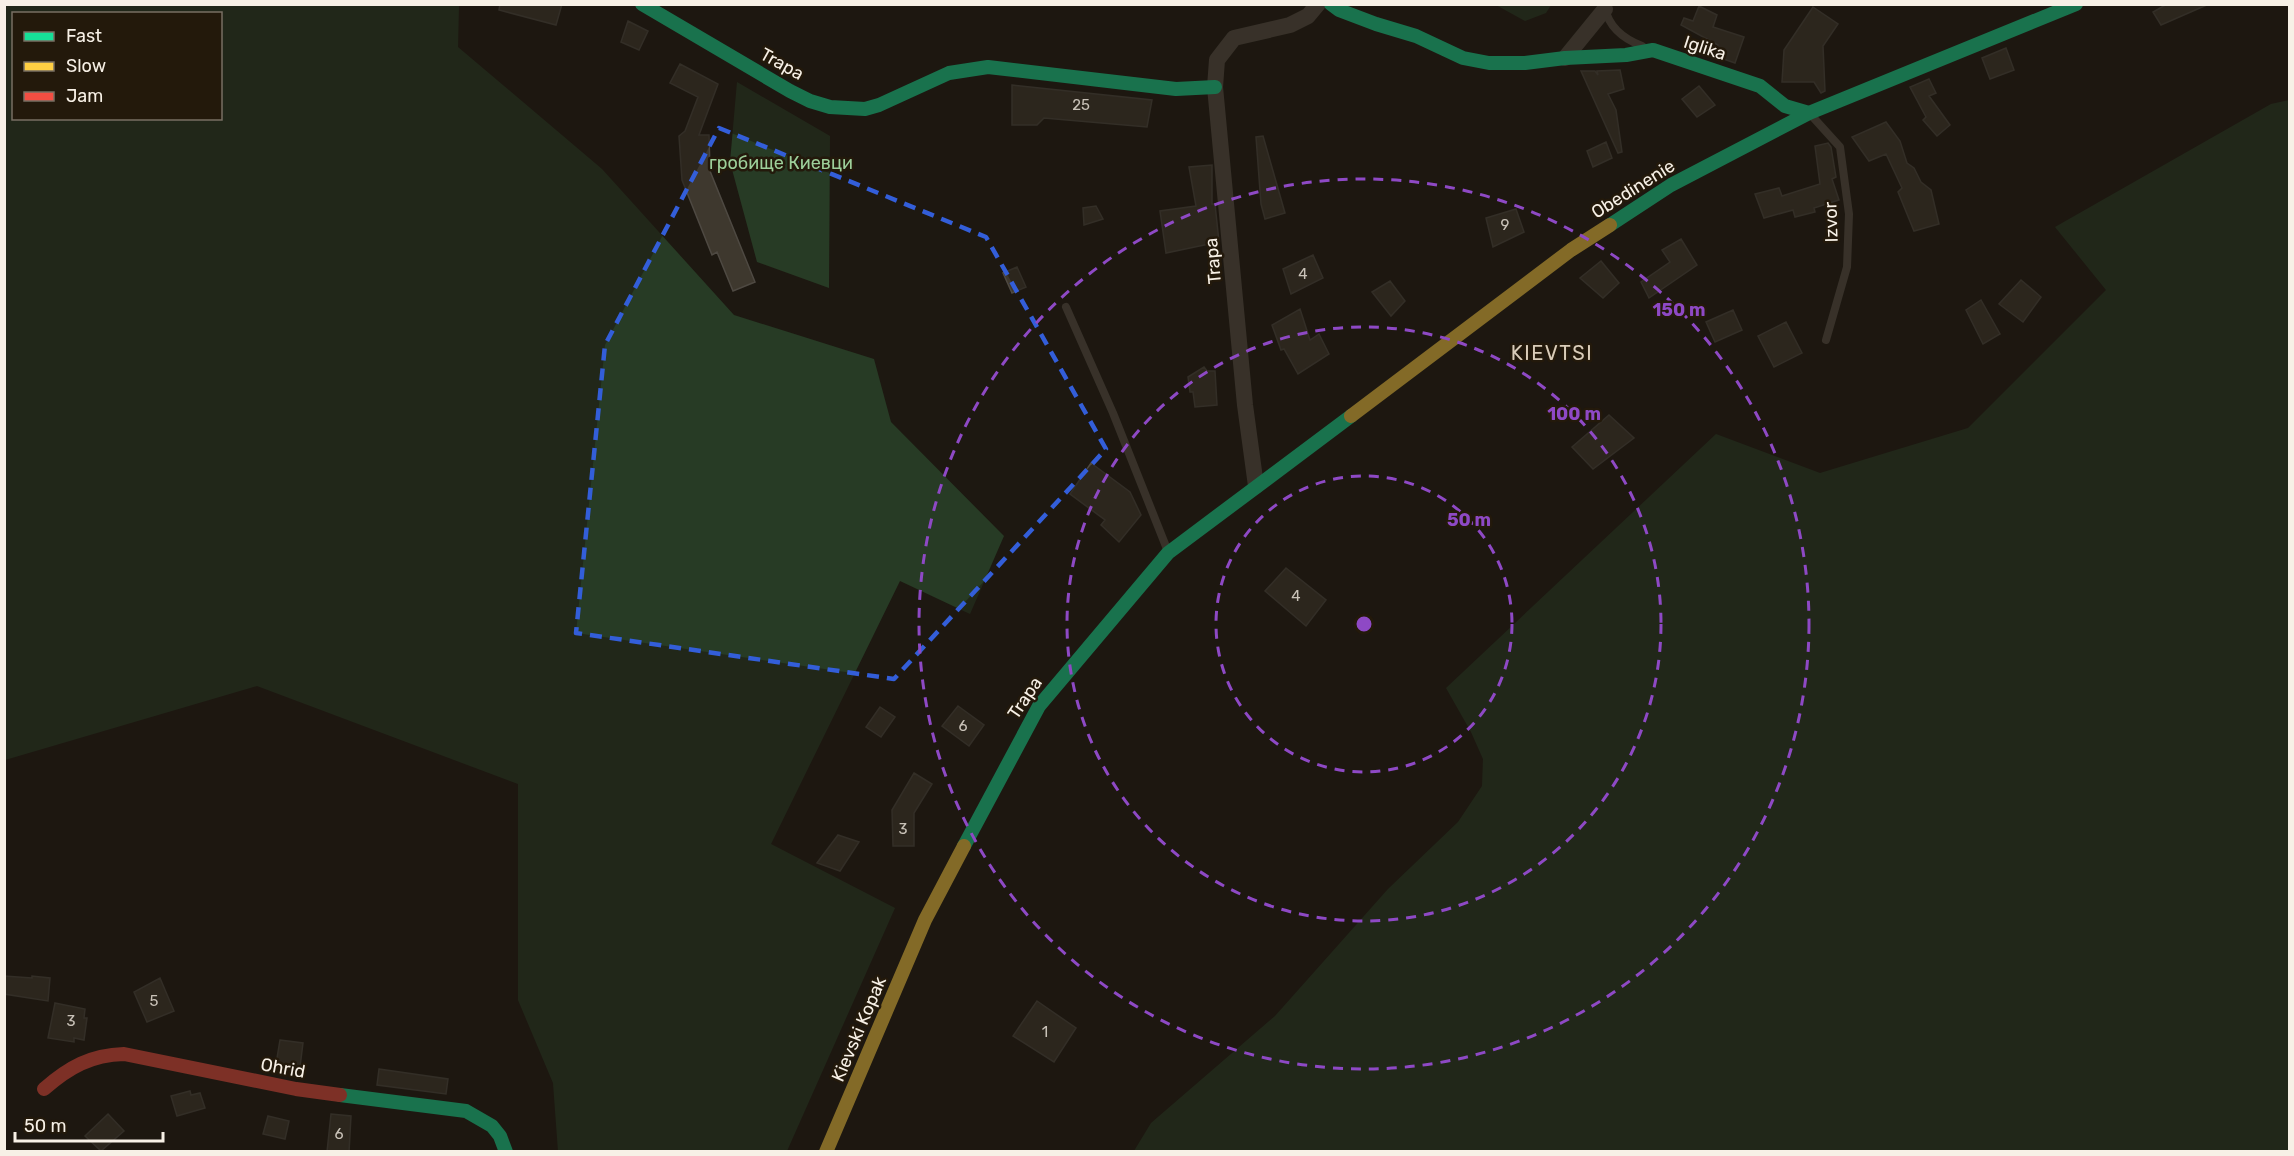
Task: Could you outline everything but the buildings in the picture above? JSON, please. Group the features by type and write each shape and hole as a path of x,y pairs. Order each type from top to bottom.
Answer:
{"street":[{"name":"Trapa","path":"642,4 790,91 810,101 830,107 865,109 879,105 949,73 988,67 1176,89 1215,87 1245,405 1256,486 1168,552 1040,706 925,920"},
{"path":"1215,87 1217,60 1234,38 1290,25 1308,16 1318,4"},
{"path":"1331,4 1339,10 1376,24 1416,36 1463,58 1489,63 1526,63 1564,58 1626,55 1653,50"},
{"name":"Obedinenie","path":"1256,486 1571,250 1671,185 1809,113 2076,4"},
{"path":"1564,58 1605,7"},
{"name":"Iglika","path":"1653,50 1760,86 1785,106 1809,113"},
{"name":"Kievski Kopak","path":"826,1152 925,920"},
{"name":"Ohrid","path":"44,1089 60,1074 88,1058 107,1054 124,1054 296,1089 466,1111 484,1117 496,1127 506,1152"}],"lane":[{"name":"Iglika","path":"1605,7 1615,30 1635,43 1653,50"},
{"name":"Izvor","path":"1809,113 1840,147 1850,214 1847,267 1827,340"},
{"path":"1066,307 1113,413 1168,552"}],"highlighted area":[{"path":"719,128 986,237 1106,449 894,679 576,633 605,345"}],"green space":[{"path":"5,4 459,5 458,47 602,169 734,315 874,359 891,422 1004,536 970,614 900,581 771,844 895,908 787,1151 558,1151 553,1083 518,1000 518,784 257,686 5,760"},
{"path":"1496,5 1551,5 1546,13 1525,21"},
{"name":"гробище Киевци","path":"737,82 830,136 829,288 757,262 730,162"},
{"path":"2289,100 2289,1151 1134,1151 1151,1123 1275,1016 1388,889 1458,822 1482,786 1483,759 1471,732 1446,688 1716,434 1820,473 1968,428 2106,290 2055,227 2271,104"}],"traffic: fast":[{"path":"642,4 790,91 810,101 830,107 865,109 879,105 949,73 988,67 1176,89 1215,87"},
{"path":"1331,4 1339,10 1376,24 1416,36 1463,58 1489,63 1525,63 1565,58 1626,55 1653,50 1760,86 1785,106 1809,113"},
{"path":"1610,225 1671,185 1809,113 2076,4"},
{"path":"964,846 1039,706 1168,553 1351,416"},
{"path":"340,1095 466,1111 492,1126 500,1136 506,1152"}],"traffic: slow":[{"path":"1351,416 1571,250 1610,225"},
{"path":"826,1152 925,920 964,846"}],"traffic: jam":[{"path":"44,1089 62,1074 81,1064 101,1057 124,1054 296,1089 340,1095"}],"district":[{"name":"KIEVTSI","path":"1552,353"}]}
